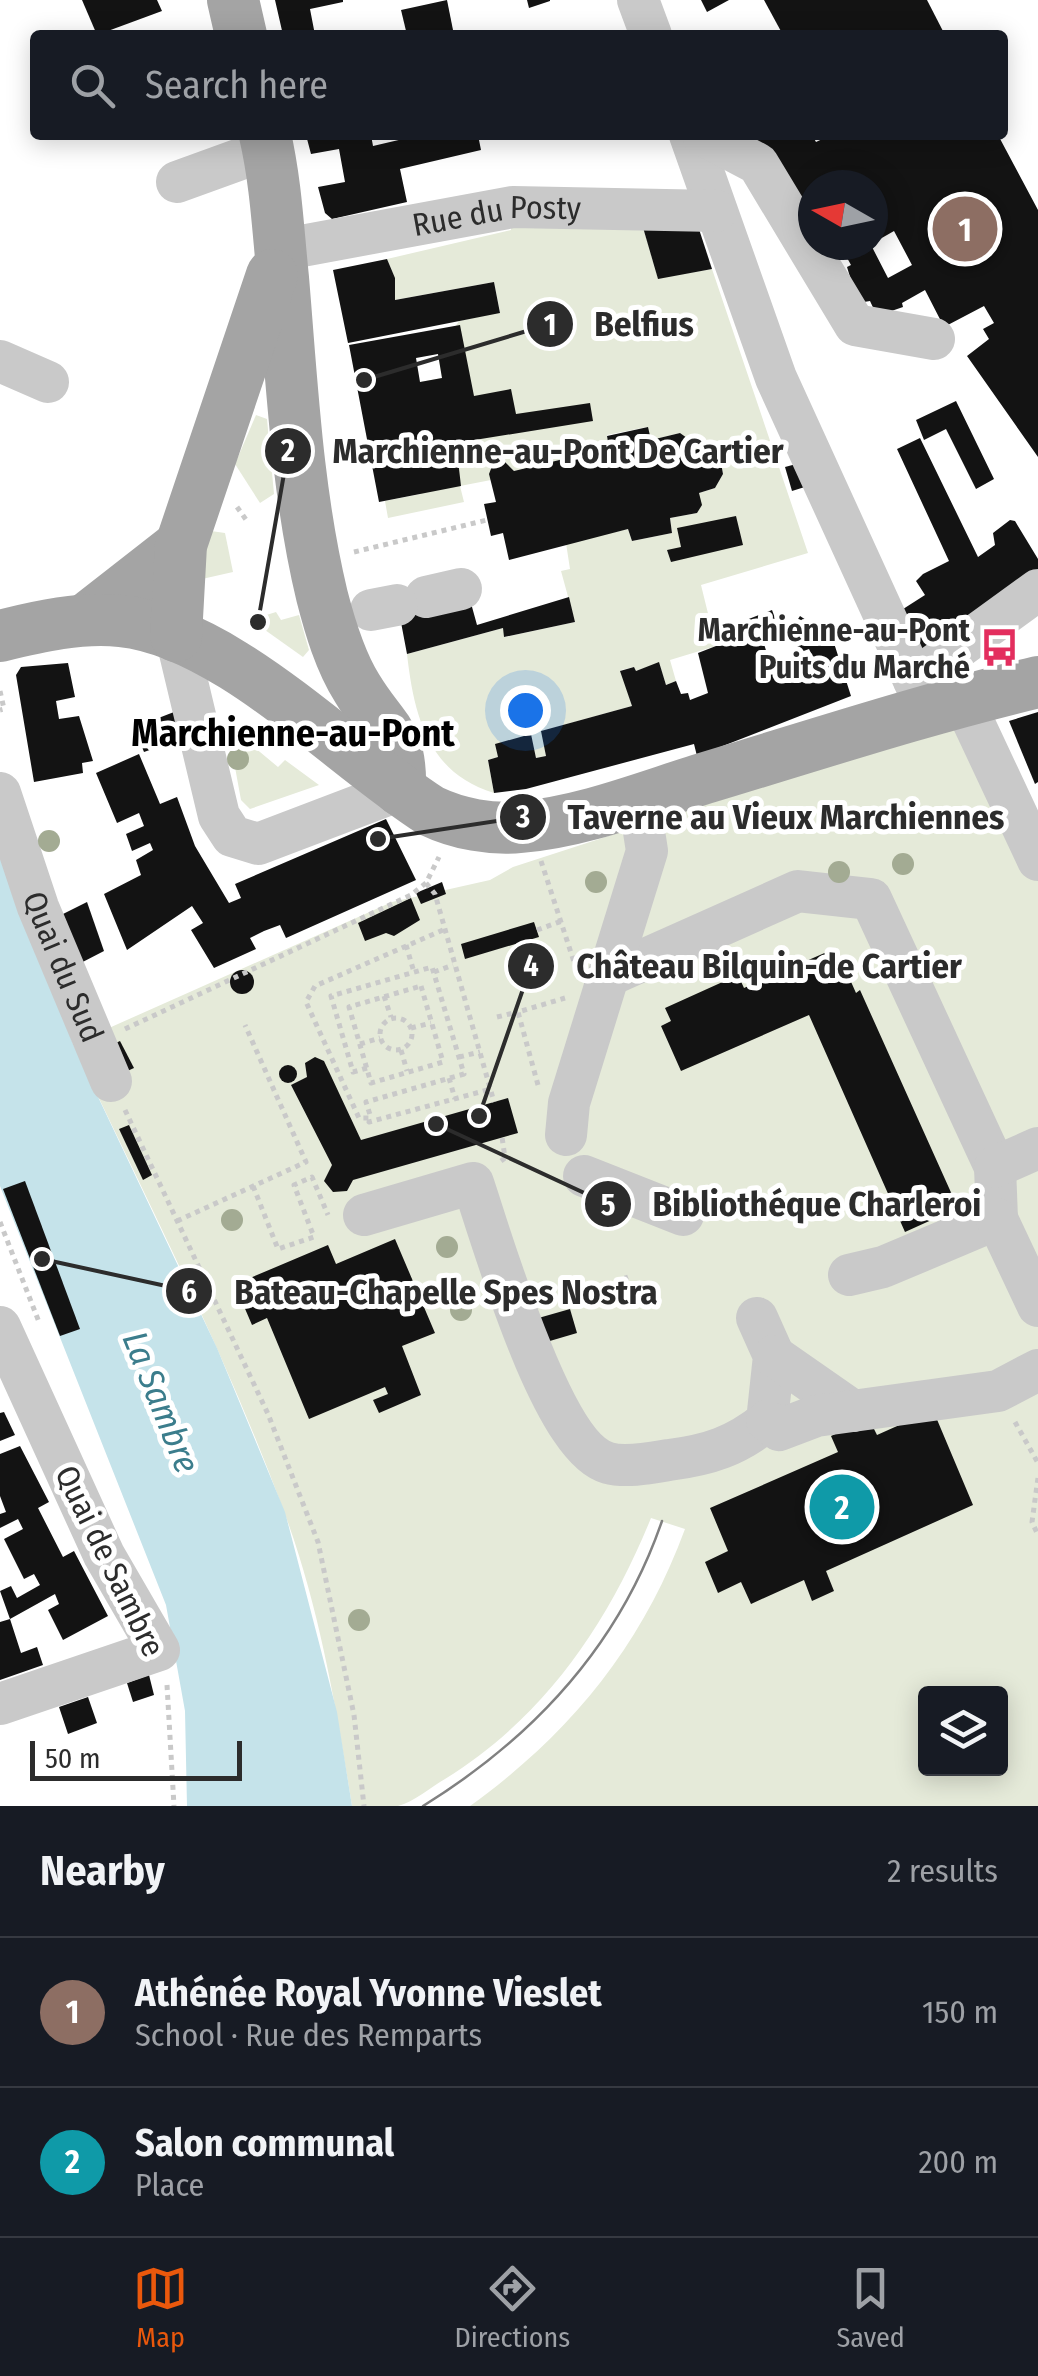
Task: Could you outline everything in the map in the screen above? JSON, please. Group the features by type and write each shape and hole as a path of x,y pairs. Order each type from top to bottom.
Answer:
{"main road":[{"path":"233,0 240,30"},
{"path":"266,142 302,494 320,584 334,636 358,692 380,716 401,763 400,790"},
{"path":"176,636 180,546 233,400 280,250"},
{"path":"233,400 264,396 294,410"},
{"path":"85,620 180,546"},
{"path":"4,635 85,620 128,622 176,636 216,655 400,790 456,821 496,827 533,826 639,798 935,697 1038,682"},
{"path":"321,731 358,692"}],"street":[{"path":"638,0 649,30"},
{"path":"692,140 776,378 935,697 1038,860"},
{"path":"712,140 758,164 854,325 934,339"},
{"path":"177,182 266,142"},
{"name":"Rue du Posty","path":"280,250 513,206 716,211"},
{"path":"0,361 48,382"},
{"path":"935,697 1038,590"},
{"path":"176,636 219,816 232,836 258,844 400,790"},
{"name":"Quai du Sud","path":"0,793 38,907 103,1062"},
{"path":"566,1134 569,1103 598,988 647,851 639,798"},
{"path":"598,988 798,892 870,899 995,1167 997,1220 1038,1306"},
{"path":"995,1167 1038,1148"},
{"path":"584,1176 682,1214"},
{"path":"349,1222 473,1183 524,1336 583,1448 608,1463 707,1456 739,1443 767,1421 774,1356 757,1318"},
{"path":"849,1275 884,1267 997,1220"},
{"name":"Quai de Sambre","path":"0,1326 104,1556 159,1650"},
{"path":"774,1356 853,1410"},
{"path":"767,1421 779,1430 816,1416 998,1391 1038,1370"},
{"path":"0,1704 159,1650"}],"path":[{"path":"233,500 246,521"},
{"path":"344,554 487,520"},
{"path":"0,690 4,709 0,710"},
{"path":"498,1017 598,988 562,922 533,826"},
{"path":"364,1806 354,1716 318,1542 268,1414 103,1062 426,883 435,894 494,1102"},
{"path":"537,930 562,922"},
{"path":"371,1118 360,1118 306,1002 315,986 443,930"},
{"path":"406,944 414,972"},
{"path":"434,972 453,965"},
{"path":"367,1068 353,1072 331,996 432,966 464,1074 366,1102 369,1122 491,1090"},
{"path":"420,986 442,1062 371,1083 349,1007 356,1005 420,986"},
{"path":"351,990 356,1005"},
{"path":"424,996 440,992"},
{"path":"384,996 391,1018"},
{"path":"518,1012 538,1086"},
{"path":"391,1018 404,1020 412,1028 409,1044 401,1050 387,1048 380,1038 384,1023 391,1018"},
{"path":"412,1028 431,1023"},
{"path":"177,1222 306,1162 245,1025"},
{"path":"360,1044 380,1038"},
{"path":"440,1051 456,1046"},
{"path":"401,1050 407,1072"},
{"path":"459,1058 480,1052"},
{"path":"387,1078 392,1095"},
{"path":"448,1078 455,1099"},
{"path":"253,1186 278,1250 314,1237 294,1184 312,1177 349,1222"},
{"path":"548,1304 628,1277"},
{"path":"998,1391 1038,1463"},
{"path":"1038,1478 1032,1522 1038,1535"},
{"name":"Quai de Sambre","path":"159,1650 171,1699 174,1806"}],"green space":[{"path":"510,215 642,224 658,278 712,269 808,553 701,585 716,646 670,660 676,681 666,685 659,663 636,671 634,667 621,670 632,706 542,731 546,756 536,758 531,735 496,744 498,757 488,760 494,793 472,784 439,757 420,720 407,654 503,628 505,637 575,622 561,571 570,569 566,543 628,529 632,541 672,533 670,518 697,513 699,493 715,488 723,474 720,457 705,448 684,453 687,439 680,433 651,440 647,427 607,435 609,448 514,471 502,459 494,461 491,480 460,486 464,502 388,518 385,501 421,494 413,453 420,382 442,378 438,354 459,321 500,312 494,282 395,300 395,279 387,259 511,230"},
{"path":"256,415 267,419 274,494 260,503 235,464"},
{"path":"211,531 225,533 233,572 202,579 200,569"},
{"path":"276,612 281,620 299,615 309,650 303,657 258,625 260,617"},
{"path":"226,718 258,741 254,747 278,767 285,760 319,785 250,809 241,800"},
{"path":"944,727 967,730 1038,874 1038,1806 470,1806 540,1749 571,1718 624,1649 668,1572 685,1529 651,1518 615,1595 593,1631 542,1698 513,1727 481,1755 410,1801 398,1806 352,1806 316,1619 283,1509 210,1333 73,1044 392,902 490,880 513,867"}],"water":[{"name":"La Sambre","path":"0,848 73,1044 217,1348 285,1512 337,1712 352,1806 187,1806 185,1711 166,1605 0,1186"}],"building":[{"path":"82,0 157,0 162,11 111,30 95,30"},
{"path":"275,0 343,0 310,9 314,30 282,30"},
{"path":"447,0 453,30 406,30 401,10"},
{"path":"527,0 550,0 550,1 529,8"},
{"path":"701,0 729,0 707,12"},
{"path":"764,0 927,0 942,30 780,30"},
{"path":"307,140 372,140 373,146 399,140 479,140 481,150 400,169 407,202 332,219 325,213 318,187 345,182 339,149 311,154"},
{"path":"756,140 1001,140 1038,210 1038,457 967,356 989,339 983,329 994,323 984,306 944,327 925,290 902,303 903,307 877,316 870,301 858,303 848,260 879,260 888,278 912,265 894,231 888,234 888,170 798,170 798,215"},
{"path":"697,223 712,269 658,279 642,224"},
{"path":"387,259 395,278 395,300 494,282 500,313 348,343 333,270"},
{"path":"460,325 474,396 511,389 516,414 590,403 593,421 456,443 461,486 379,502 349,345","holes":["438,354 442,378 420,382 416,358"]},
{"path":"956,401 994,479 976,489 946,429 924,440 916,420"},
{"path":"648,427 651,440 680,433 687,438 689,447 684,453 705,447 720,457 723,474 715,488 699,493 702,505 697,513 670,518 672,533 632,541 628,529 509,560 503,533 491,536 484,504 496,502 489,474 494,461 502,459 514,471 609,448 607,436"},
{"path":"920,438 978,557 995,545 993,533 1010,520 1015,521 1038,559 1038,574 921,655 900,611 925,595 916,581 949,561 897,449"},
{"path":"800,463 808,486 792,491 785,467"},
{"path":"736,516 743,545 671,562 667,550 681,547 677,528"},
{"path":"396,596 469,596 477,625 569,597 575,622 504,637 503,628 407,654"},
{"path":"772,610 782,637 764,644 774,676 817,665 809,649 801,652 789,633 800,616 812,624 816,645 833,640 851,696 697,756 694,744 526,789 494,793 488,760 498,757 495,744 531,734 536,758 546,756 541,731 632,706 620,671 634,667 636,671 659,662 666,685 676,681 681,694 688,693 690,700 708,693 698,653 716,646 713,633"},
{"path":"68,663 75,697 56,701 59,719 79,716 93,761 82,763 83,773 34,782 16,675 21,667"},
{"path":"174,712 178,740 144,752 138,737 143,724"},
{"path":"1038,712 1038,782 1035,784 1009,721"},
{"path":"139,754 160,804 177,797 195,846 229,903 241,898 235,884 386,819 416,880 286,938 280,925 264,931 250,938 256,949 214,968 191,930 203,923 192,906 127,950 104,894 141,875 136,860 153,850 150,843 132,851 126,834 144,826 139,813 117,823 96,773"},
{"path":"442,882 446,894 421,904 416,893"},
{"path":"411,898 420,920 394,936 386,933 365,941 358,923"},
{"path":"87,902 104,951 73,967 55,918"},
{"path":"534,922 539,937 465,959 461,944"},
{"path":"836,948 856,993 860,990 958,1208 905,1232 809,1015 681,1071 661,1026 671,1021 665,1008 738,975 744,988"},
{"path":"242,970 254,982 242,994 230,982"},
{"path":"120,1041 134,1068 114,1077 101,1050"},
{"path":"315,1057 324,1061 361,1140 508,1098 518,1133 353,1180 347,1191 333,1192 324,1181 332,1165 291,1085 307,1077 305,1063"},
{"path":"288,1065 297,1074 288,1083 279,1074"},
{"path":"129,1125 152,1175 143,1180 119,1129"},
{"path":"25,1181 80,1329 60,1336 3,1189"},
{"path":"395,1239 435,1333 402,1346 421,1395 379,1413 373,1400 388,1394 385,1387 309,1419 267,1318 252,1325 243,1304 258,1297 250,1278 328,1245 336,1264"},
{"path":"570,1309 577,1333 543,1343 535,1319"},
{"path":"933,1410 973,1505 826,1571 834,1591 812,1601 804,1580 751,1604 741,1582 718,1593 705,1562 728,1551 710,1508 838,1452 831,1436 869,1419 877,1435"},
{"path":"4,1412 15,1435 0,1441 0,1413"},
{"path":"20,1446 49,1502 38,1508 63,1557 74,1551 108,1616 63,1640 48,1610 59,1604 55,1594 10,1619 0,1591 11,1586 17,1598 40,1585 34,1574 24,1579 4,1539 23,1529 18,1519 0,1528 0,1514 6,1512 0,1496 0,1454"},
{"path":"10,1619 21,1653 37,1647 43,1665 0,1680 0,1622"},
{"path":"149,1675 154,1695 133,1702 127,1683"},
{"path":"88,1697 97,1723 68,1734 59,1707"}],"tram line":[{"path":"423,1806 501,1750 568,1685 622,1609 662,1521"}],"place":[{"name":"Athénée Royal Yvonne Vieslet","path":"965,229"},
{"name":"Belfius","path":"364,380"},
{"name":"Marchienne-au-Pont De Cartier","path":"258,622"},
{"name":"Marchienne-au-Pont Puits du Marché","path":"1000,648"},
{"name":"Taverne au Vieux Marchiennes","path":"378,839"},
{"name":"Château Bilquin-de Cartier","path":"479,1116"},
{"name":"Bibliothéque Charleroi","path":"436,1124"},
{"name":"Bateau-Chapelle Spes Nostra","path":"42,1259"},
{"name":"Salon communal","path":"842,1507"}],"district":[{"name":"Marchienne-au-Pont","path":"293,733"}]}
